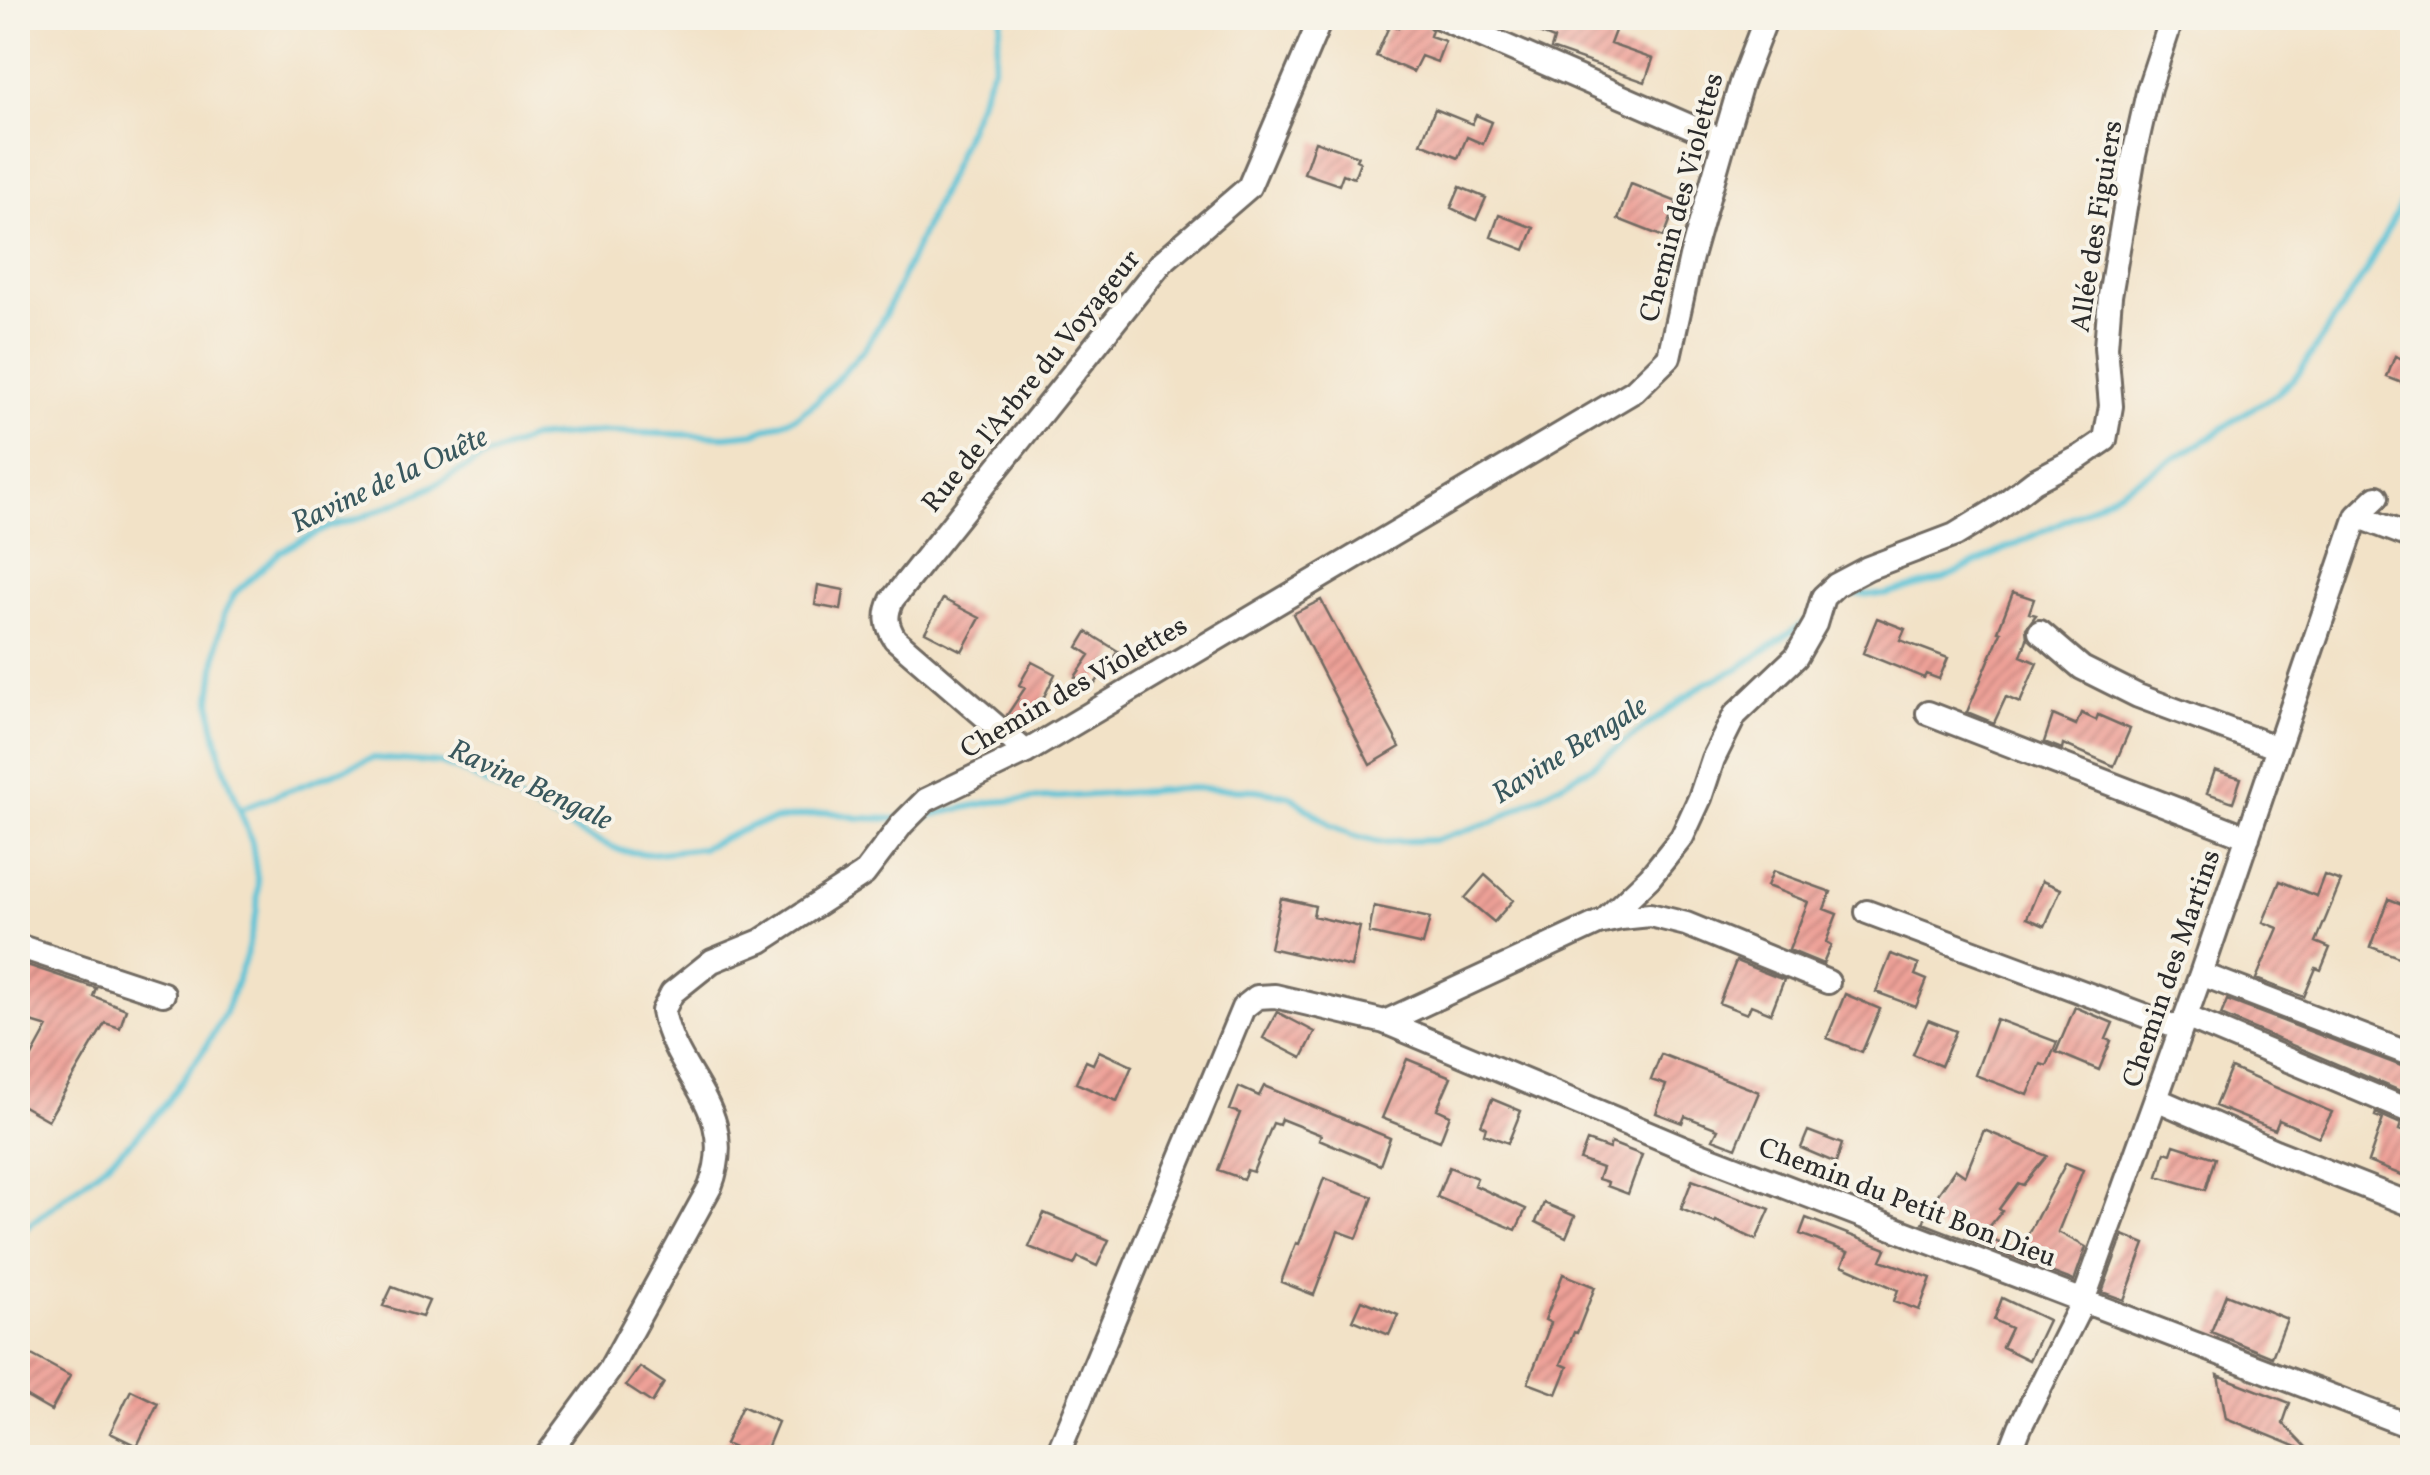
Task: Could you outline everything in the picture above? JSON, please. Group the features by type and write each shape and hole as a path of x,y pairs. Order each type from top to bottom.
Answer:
{"street":[{"name":"Rue de l'Arbre du Voyageur","path":"1026,752 895,639 886,620 892,600 1162,262 1249,186 1321,18"},
{"path":"1441,18 1724,141"},
{"name":"Chemin des Violettes","path":"545,1458 609,1371 718,1166 717,1128 710,1109 666,1030 662,1011 672,993 712,961 761,941 864,874 926,800 1026,752 1634,391 1668,357 1724,141 1766,18"},
{"name":"Allée des Figuiers","path":"1604,921 1650,876 1682,837 1734,715 1796,657 1816,624 1823,598 1836,585 1868,568 1955,535 2105,440 2111,406 2106,347 2110,296 2145,104 2172,18"},
{"path":"2378,497 2356,516 2412,537"},
{"name":"Chemin des Martins","path":"2008,1458 2083,1300 2201,974 2356,516"},
{"path":"2040,632 2082,668 2138,696 2278,748"},
{"path":"1928,713 2248,836"},
{"path":"1867,912 2183,1023 2412,1112"},
{"path":"1385,1022 1604,921 1650,915 1686,924 1828,982"},
{"path":"18,946 163,994"},
{"path":"2201,974 2412,1055"},
{"name":"Chemin du Petit Bon Dieu","path":"1056,1458 1243,1008 1257,998 1275,996 1385,1022 1682,1147 2412,1427"},
{"path":"2156,1100 2412,1205"}],"building":[{"path":"1403,18 1426,18 1432,30 1430,36 1445,41 1437,62 1421,56 1413,72 1376,56 1390,24 1398,28"},
{"path":"1501,18 1586,18 1616,28 1610,44 1653,59 1645,82 1551,49 1554,39"},
{"path":"1435,109 1472,124 1476,115 1492,122 1483,144 1467,137 1458,158 1421,143"},
{"path":"1315,141 1358,156 1356,160 1360,162 1354,178 1343,174 1339,185 1304,173"},
{"path":"1631,184 1677,202 1664,237 1618,219"},
{"path":"1460,187 1486,198 1476,220 1451,208"},
{"path":"1499,215 1534,228 1525,250 1491,237"},
{"path":"2395,356 2412,363 2412,387 2387,377"},
{"path":"818,585 844,590 841,610 815,605"},
{"path":"2013,592 2034,599 2029,613 2036,615 2026,628 2021,656 2037,663 2020,703 2006,697 1994,723 1967,712 2001,632 1998,631"},
{"path":"943,599 980,618 962,651 925,632"},
{"path":"1321,600 1400,747 1370,765 1293,614"},
{"path":"1877,618 1905,629 1900,640 1948,658 1939,679 1926,674 1924,678 1863,653"},
{"path":"1087,632 1118,651 1092,688 1075,677 1090,655 1078,647"},
{"path":"1032,662 1055,674 1023,730 1007,715 1025,688 1019,685"},
{"path":"2081,713 2096,720 2098,715 2130,729 2114,766 2063,744 2062,749 2044,742 2053,715 2076,725"},
{"path":"2215,770 2241,778 2233,802 2207,793"},
{"path":"1773,871 1831,892 1824,909 1837,914 1826,942 1831,945 1823,964 1789,950 1808,902 1767,886"},
{"path":"1485,875 1513,900 1494,922 1465,898"},
{"path":"2324,875 2341,881 2316,942 2330,948 2304,997 2256,979 2278,928 2263,922 2280,881 2316,896"},
{"path":"2042,881 2061,889 2045,926 2027,918"},
{"path":"1281,898 1315,906 1313,916 1360,927 1351,967 1270,948"},
{"path":"2389,899 2412,908 2412,962 2371,947"},
{"path":"1374,906 1430,918 1423,945 1369,933"},
{"path":"1891,954 1919,965 1915,975 1927,980 1916,1007 1876,992"},
{"path":"1736,961 1784,980 1771,1013 1751,1005 1747,1014 1719,1003"},
{"path":"18,962 96,988 93,996 126,1009 120,1028 105,1023 48,1120 18,1103 18,1082 48,1027 18,1018"},
{"path":"1845,994 1880,1009 1862,1052 1827,1038"},
{"path":"2227,1000 2412,1070 2412,1096 2221,1015"},
{"path":"2075,1007 2113,1023 2106,1039 2111,1041 2099,1070 2056,1052"},
{"path":"1277,1012 1315,1032 1302,1058 1263,1038"},
{"path":"1996,1019 2057,1042 2047,1066 2041,1064 2028,1095 1975,1075"},
{"path":"1928,1020 1956,1031 1941,1066 1913,1054"},
{"path":"1099,1051 1132,1066 1117,1101 1076,1083 1086,1061 1093,1064"},
{"path":"1661,1054 1759,1092 1736,1148 1713,1139 1718,1129 1685,1116 1682,1123 1656,1113 1666,1085 1651,1080"},
{"path":"1407,1059 1451,1077 1437,1109 1450,1115 1440,1141 1382,1118"},
{"path":"2231,1068 2332,1112 2319,1137 2279,1120 2275,1130 2215,1106"},
{"path":"1264,1086 1390,1138 1380,1165 1281,1119 1279,1125 1273,1123 1253,1172 1247,1170 1243,1179 1218,1170 1240,1113 1230,1110 1239,1087 1259,1096"},
{"path":"1492,1099 1521,1111 1508,1143 1484,1134 1486,1127 1481,1125"},
{"path":"2376,1113 2401,1124 2399,1130 2412,1135 2412,1179 2368,1162 2383,1119"},
{"path":"1984,1130 2047,1156 2023,1185 2018,1183 1982,1236 2019,1251 2066,1163 2083,1170 2058,1232 2086,1247 2074,1281 1923,1223 1955,1169 1965,1176"},
{"path":"1808,1131 1842,1144 1836,1163 1801,1148"},
{"path":"1587,1141 1609,1149 1611,1143 1642,1155 1628,1194 1598,1179 1602,1168 1580,1160"},
{"path":"2174,1145 2215,1158 2205,1190 2158,1176 2165,1152 2171,1154"},
{"path":"1449,1167 1477,1178 1474,1185 1526,1209 1516,1230 1437,1197"},
{"path":"1324,1178 1373,1197 1357,1238 1338,1231 1314,1295 1281,1282"},
{"path":"1692,1180 1770,1209 1756,1240 1681,1209"},
{"path":"1544,1203 1575,1216 1566,1237 1536,1222"},
{"path":"1044,1213 1109,1240 1097,1266 1078,1257 1074,1265 1029,1247"},
{"path":"1806,1218 1886,1249 1881,1260 1931,1278 1919,1310 1894,1301 1898,1290 1842,1265 1848,1252 1800,1234"},
{"path":"2123,1235 2145,1244 2124,1300 2102,1292"},
{"path":"1563,1274 1595,1287 1561,1364 1568,1367 1557,1394 1528,1383 1551,1323 1545,1320"},
{"path":"392,1287 429,1301 422,1317 383,1306"},
{"path":"2226,1294 2287,1319 2272,1357 2211,1332"},
{"path":"2002,1298 2048,1320 2029,1360 2002,1347 2011,1328 1994,1320"},
{"path":"1362,1300 1398,1315 1389,1335 1353,1320"},
{"path":"28,1353 70,1376 51,1411 18,1392 18,1372"},
{"path":"640,1367 664,1383 652,1403 626,1386"},
{"path":"2218,1375 2290,1403 2283,1423 2312,1453 2226,1418"},
{"path":"131,1390 158,1403 137,1446 110,1433"},
{"path":"742,1406 778,1422 763,1458 725,1444"}],"waterway":[{"name":"Ravine de la Ouête","path":"18,1234 107,1163 164,1106 224,1015 246,956 257,910 258,884 252,843 222,761 211,699 219,636 235,593 280,552 298,542 418,494 531,438 605,432 726,436 755,433 796,417 816,402 865,348 885,315 993,67 1002,18"},
{"name":"Ravine Bengale","path":"1829,605 1846,594 1884,595 1943,579 2082,512 2277,394 2299,373 2364,275 2412,183"},
{"name":"Ravine Bengale","path":"917,818 992,802 1191,788 1257,790 1290,796 1332,826 1352,835 1378,842 1436,840 1495,821 1591,767 1704,684 1737,669 1807,621"},
{"name":"Ravine Bengale","path":"240,809 373,758 440,763 462,771 622,851 649,854 702,848 751,826 829,812 859,818 900,819"}]}
